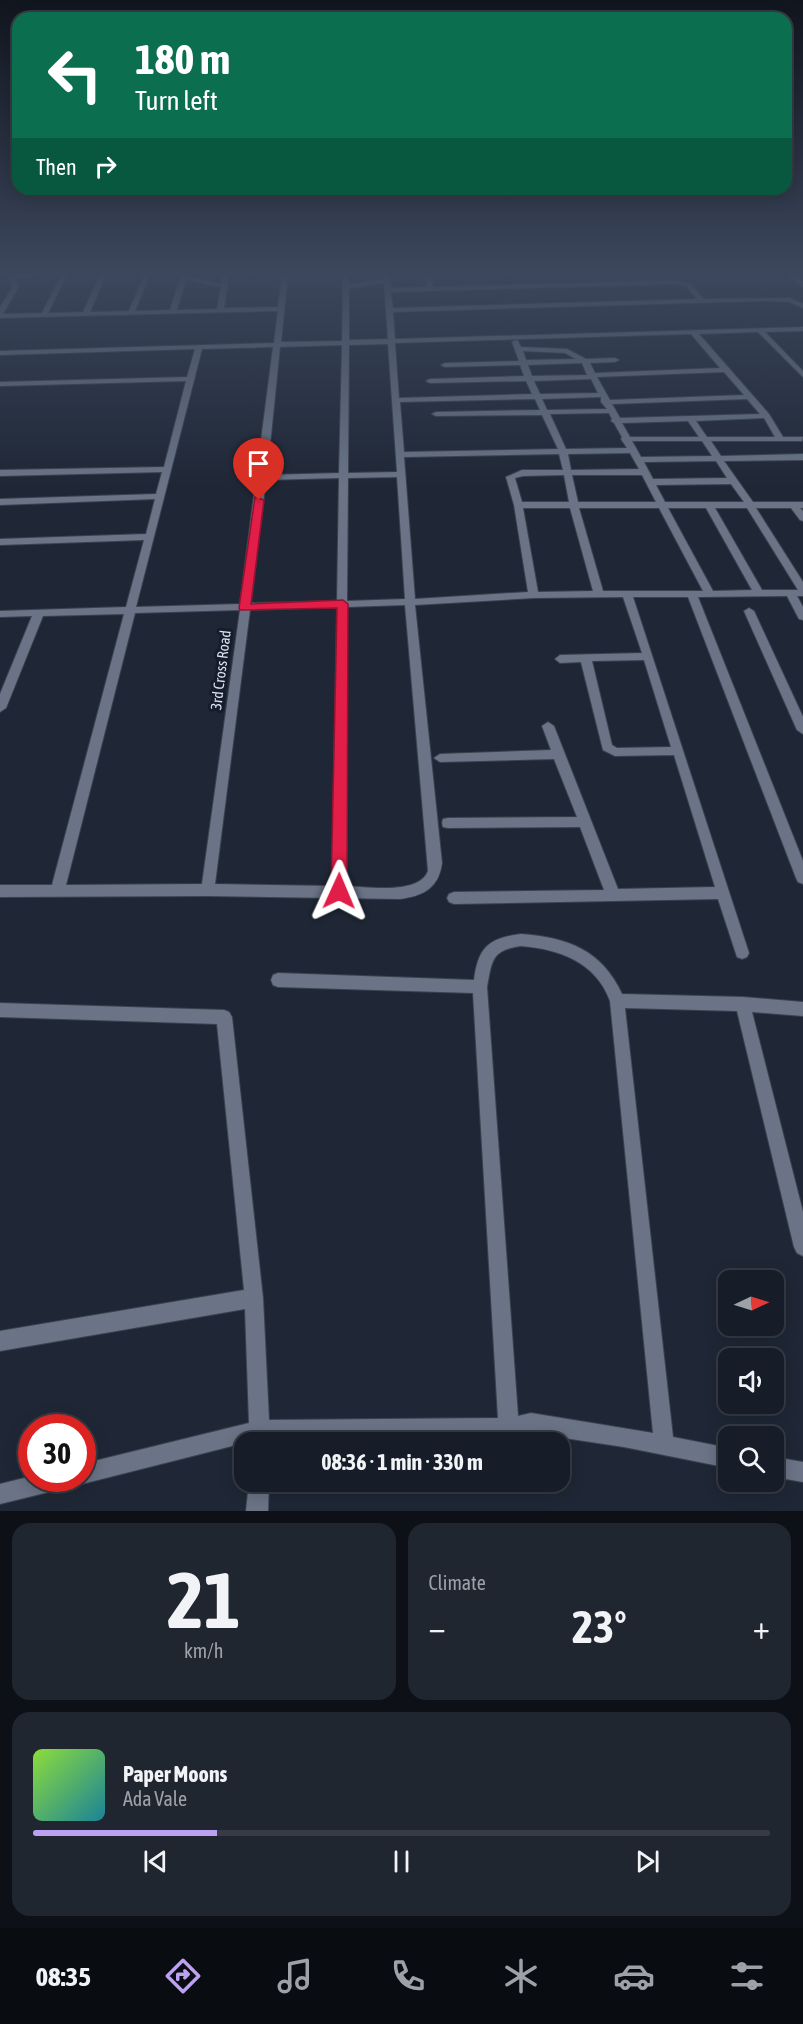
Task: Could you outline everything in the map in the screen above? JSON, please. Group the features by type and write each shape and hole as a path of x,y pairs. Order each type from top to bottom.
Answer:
{"street":[{"path":"0,352 238,346"},
{"name":"3rd Cross Road","path":"208,890 262,478 277,346"},
{"path":"339,891 345,346"},
{"path":"0,891 413,891 423,888 432,881 435,873 410,602 393,346"},
{"path":"517,346 529,379 563,451 574,505 598,594"},
{"path":"705,346 766,416 781,439"},
{"path":"774,346 803,375"},
{"path":"57,892 199,347"},
{"path":"518,349 567,351 585,361 615,421 710,594"},
{"path":"445,365 615,360"},
{"path":"430,381 726,370"},
{"path":"0,384 191,379"},
{"path":"398,400 537,395 603,398 749,397"},
{"path":"436,414 610,411"},
{"path":"615,421 766,416"},
{"path":"0,614 244,608 534,595 791,594 803,592 750,505 690,419"},
{"path":"625,439 801,439"},
{"path":"399,455 632,450"},
{"path":"638,460 803,457"},
{"path":"0,473 167,469"},
{"path":"534,595 518,505 509,480 512,475 643,471"},
{"path":"262,478 402,474"},
{"path":"649,482 732,481"},
{"path":"0,502 161,496"},
{"path":"518,505 799,505 803,518"},
{"path":"709,505 759,594"},
{"path":"0,542 149,537"},
{"path":"627,594 742,953"},
{"path":"791,594 803,617"},
{"path":"692,595 803,878"},
{"path":"749,611 803,730"},
{"path":"0,708 39,613"},
{"path":"560,659 648,656"},
{"path":"586,658 609,750 615,752 678,751"},
{"path":"548,726 613,895"},
{"path":"440,758 559,754"},
{"path":"448,824 585,822"},
{"path":"454,898 723,893"},
{"path":"508,1428 480,987 488,955 495,946 521,939 567,948 587,959 612,987 617,1001 664,1446"},
{"path":"278,980 480,987"},
{"path":"617,1001 743,1004 803,1009"},
{"path":"743,1004 803,1247"},
{"path":"0,1010 224,1017 254,1298 260,1432"},
{"path":"0,1341 254,1298"},
{"path":"299,1432 331,1428 508,1428 531,1423 718,1456"},
{"path":"96,1471 234,1442"},
{"path":"784,1469 803,1472"},
{"path":"0,1494 18,1490"},
{"path":"258,1511 259,1492"}],"route":[{"path":"259,500 244,608 343,604 339,891"}]}
